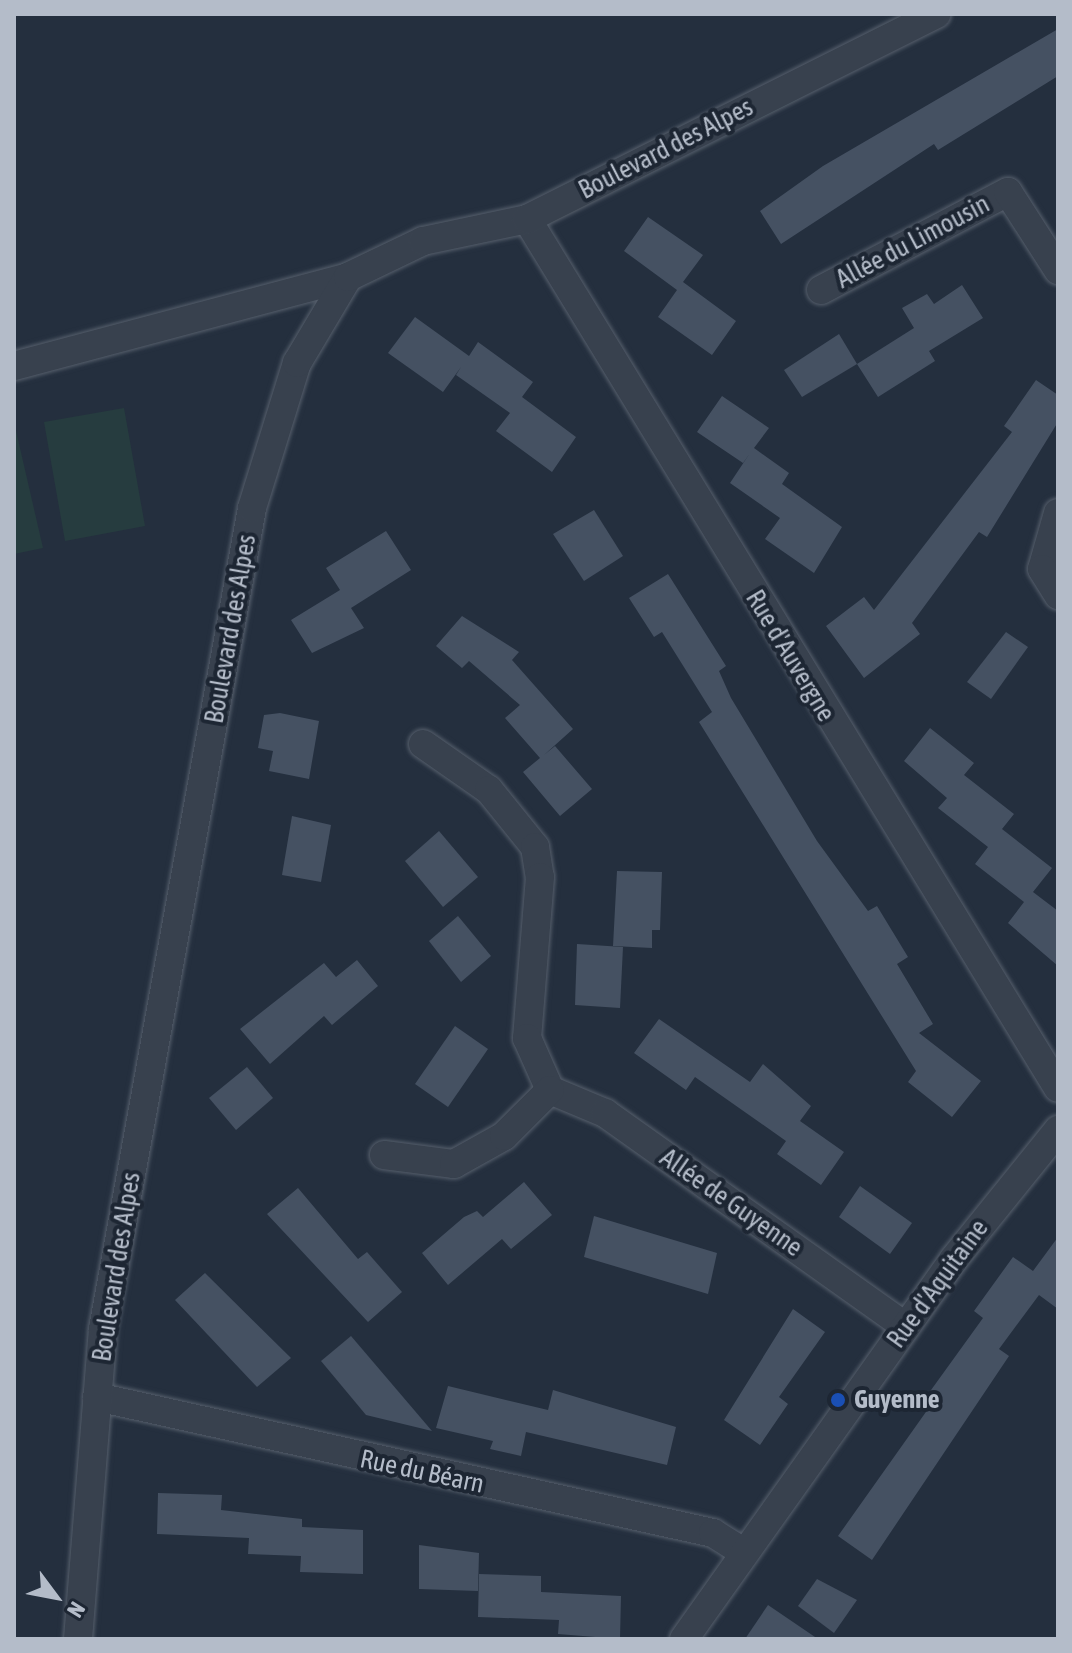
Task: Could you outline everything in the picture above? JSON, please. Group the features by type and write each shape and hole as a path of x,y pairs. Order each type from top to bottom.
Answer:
{"street":[{"name":"Boulevard des Alpes","path":"78,1639 103,1329 252,508 297,363 348,277 423,241 527,219 937,14"},
{"name":"Allée du Limousin","path":"821,290 1008,192 1058,270"},
{"name":"Rue d'Auvergne","path":"527,219 1058,1088"},
{"path":"14,366 348,277"},
{"path":"1058,513 1042,569 1058,595"},
{"path":"384,1155 454,1164 504,1136 550,1090 527,1038 540,877 535,847 489,790 423,744"},
{"name":"Allée de Guyenne","path":"550,1090 605,1113 906,1327"},
{"name":"Rue d'Aquitaine","path":"684,1639 906,1327 1058,1130"},
{"name":"Rue du Béarn","path":"97,1397 713,1533 744,1552"}],"green space":[{"path":"124,408 145,526 65,541 44,422"},
{"path":"14,422 43,548 14,554"}],"building":[{"path":"1058,29 1058,76 938,150 934,144 781,244 760,211 823,166"},
{"path":"648,217 703,255 683,282 736,321 712,355 658,317 677,290 624,251"},
{"path":"962,285 983,318 929,351 935,361 878,397 857,364 914,328 902,308 927,294 934,304"},
{"path":"415,317 469,356 478,342 533,382 522,397 576,437 552,472 496,431 510,413 456,375 461,367 443,392 388,353"},
{"path":"839,334 857,364 802,397 784,370"},
{"path":"1036,380 1058,395 1058,422 987,537 979,532 912,623 920,634 864,678 826,626 864,597 874,610 1012,432 1004,426"},
{"path":"722,396 769,428 754,448 789,473 782,484 842,527 814,573 765,539 780,518 730,483 750,453 743,463 697,432"},
{"path":"594,510 623,556 584,581 553,534"},
{"path":"386,531 411,570 351,608 364,628 312,653 291,620 340,590 326,568"},
{"path":"668,574 726,666 719,671 731,698 817,841 868,911 877,906 908,957 897,964 933,1024 919,1033 981,1081 952,1117 908,1082 916,1071 699,722 712,712 662,632 654,637 629,598"},
{"path":"462,616 519,652 512,660 573,729 544,755 555,746 592,789 560,816 523,772 540,758 505,718 520,705 469,661 462,668 436,646"},
{"path":"1006,632 1028,647 991,699 967,682"},
{"path":"280,713 319,721 309,779 269,771 273,751 258,748 264,715"},
{"path":"930,728 974,763 964,775 1014,814 1002,829 1052,868 1033,892 1058,911 1058,966 1008,923 1024,902 975,864 988,847 938,808 947,798 904,761"},
{"path":"292,816 331,825 321,882 282,875"},
{"path":"439,831 478,877 443,907 405,861"},
{"path":"617,871 662,872 660,930 652,930 652,948 613,946"},
{"path":"458,916 491,956 461,982 429,941"},
{"path":"577,944 623,947 620,1008 575,1005"},
{"path":"357,960 378,986 332,1025 324,1016 270,1064 240,1029 324,963 336,977"},
{"path":"659,1019 750,1082 763,1064 811,1106 800,1121 844,1152 821,1185 777,1154 786,1141 695,1077 686,1090 634,1053"},
{"path":"455,1026 488,1049 448,1107 415,1084"},
{"path":"247,1067 273,1098 236,1130 209,1098"},
{"path":"524,1182 552,1215 511,1249 502,1239 448,1285 422,1253 464,1217 477,1211 483,1217"},
{"path":"860,1186 912,1223 890,1254 839,1217"},
{"path":"298,1188 358,1259 367,1252 402,1292 368,1322 267,1214"},
{"path":"594,1216 717,1253 708,1294 584,1257"},
{"path":"1058,1237 1058,1309 1039,1295 999,1349 1009,1356 872,1560 838,1536 933,1402 926,1397 983,1318 974,1311 1013,1257 1033,1271"},
{"path":"205,1273 291,1358 257,1387 175,1300"},
{"path":"793,1309 825,1332 779,1397 788,1404 760,1445 724,1420"},
{"path":"351,1336 432,1431 366,1415 321,1361"},
{"path":"448,1386 548,1410 553,1390 676,1427 667,1465 526,1432 521,1456 490,1449 493,1441 436,1428"},
{"path":"158,1493 222,1495 221,1510 302,1519 302,1527 363,1530 363,1574 300,1572 301,1556 248,1554 249,1538 157,1534"},
{"path":"419,1545 479,1553 478,1591 419,1589"},
{"path":"479,1574 541,1576 541,1592 621,1596 620,1639 558,1634 559,1620 478,1617"},
{"path":"817,1579 857,1600 834,1633 798,1606"},
{"path":"768,1605 818,1639 745,1639"}],"place":[{"name":"Guyenne","path":"838,1400"}]}
